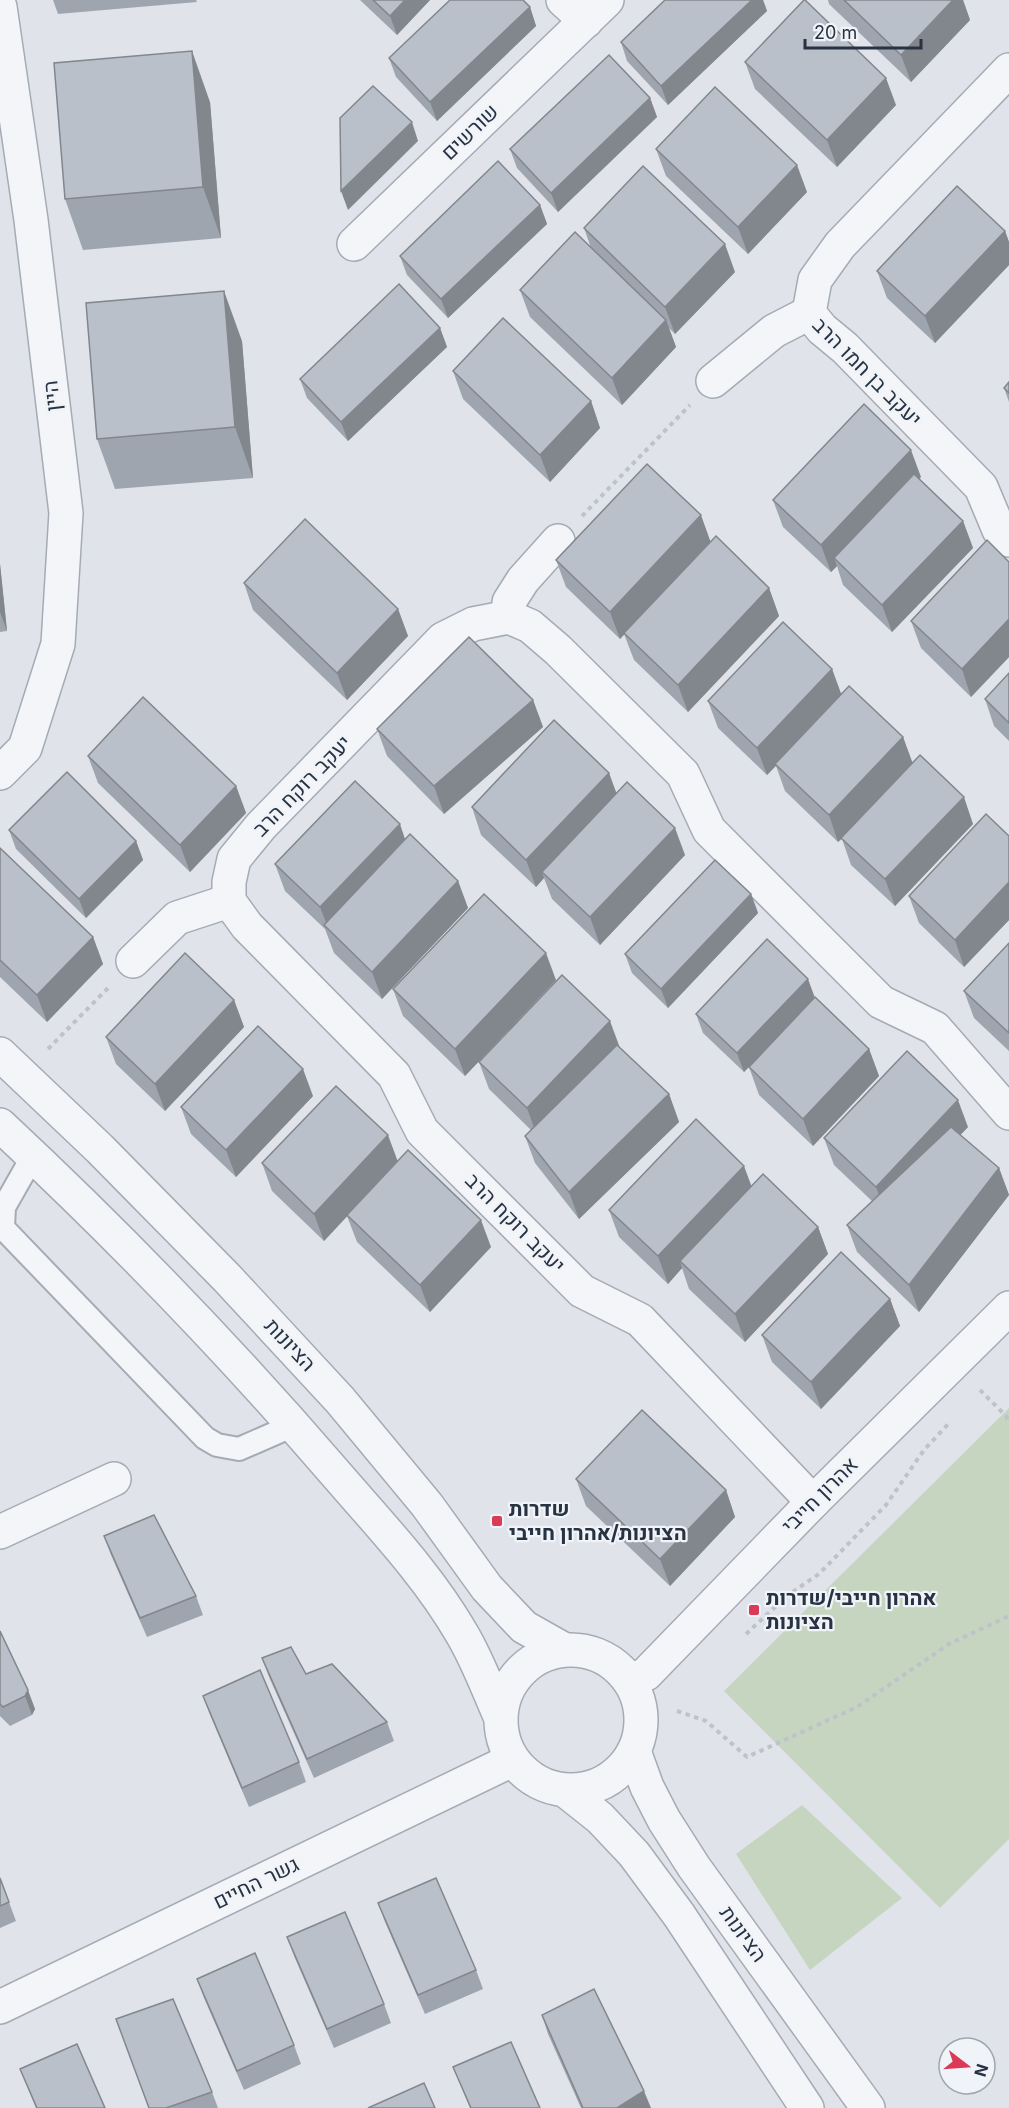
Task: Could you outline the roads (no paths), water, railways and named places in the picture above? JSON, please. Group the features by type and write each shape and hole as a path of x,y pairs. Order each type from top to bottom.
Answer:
{"street":[{"name":"היין","path":"0,7 31,220 66,513 58,644 25,748 0,773"},
{"name":"שורשים","path":"354,244 585,7"},
{"name":"יעקב בן חמו הרב","path":"1009,70 840,245 815,280 809,313 822,329 844,348 981,487 999,530 1009,540"},
{"path":"713,381 774,331 809,313"},
{"path":"558,541 523,580 509,602 508,617 530,626 558,650 683,774 709,830 881,1002 935,1028 1009,1113"},
{"name":"יעקב רוקח הרב","path":"508,617 473,624 443,639 261,826 234,859 229,882 229,901 248,926 394,1075 422,1131 582,1291 640,1320 813,1502"},
{"path":"134,961 177,918 229,901"},
{"name":"הציונות","path":"11,1065 188,1237 340,1400 427,1505 487,1588 524,1627 563,1649"},
{"path":"0,1125 190,1314 294,1425 423,1575 463,1635 500,1716 503,1739 512,1760 526,1776 545,1786 566,1791 587,1789 606,1781 622,1768 634,1751 641,1730 640,1710 630,1681 611,1663 585,1650 563,1649 542,1656 529,1664 516,1675 505,1694 500,1716"},
{"name":"אהרון חייבי","path":"630,1681 646,1674 813,1502 1009,1308"},
{"path":"0,1532 114,1479"},
{"name":"הציונות","path":"634,1751 647,1787 664,1820 694,1867 868,2108"},
{"name":"גשר החיים","path":"0,2007 512,1760"},
{"name":"הציונות","path":"566,1791 600,1818 634,1854 679,1915 807,2108"}],"lane":[{"path":"33,1156 4,1207 3,1228 205,1438 217,1445 238,1449 294,1425"}],"place":[{"name":"שדרות הציונות/אהרון חייבי","path":"497,1521"},
{"name":"אהרון חייבי/שדרות הציונות","path":"754,1610"}]}
